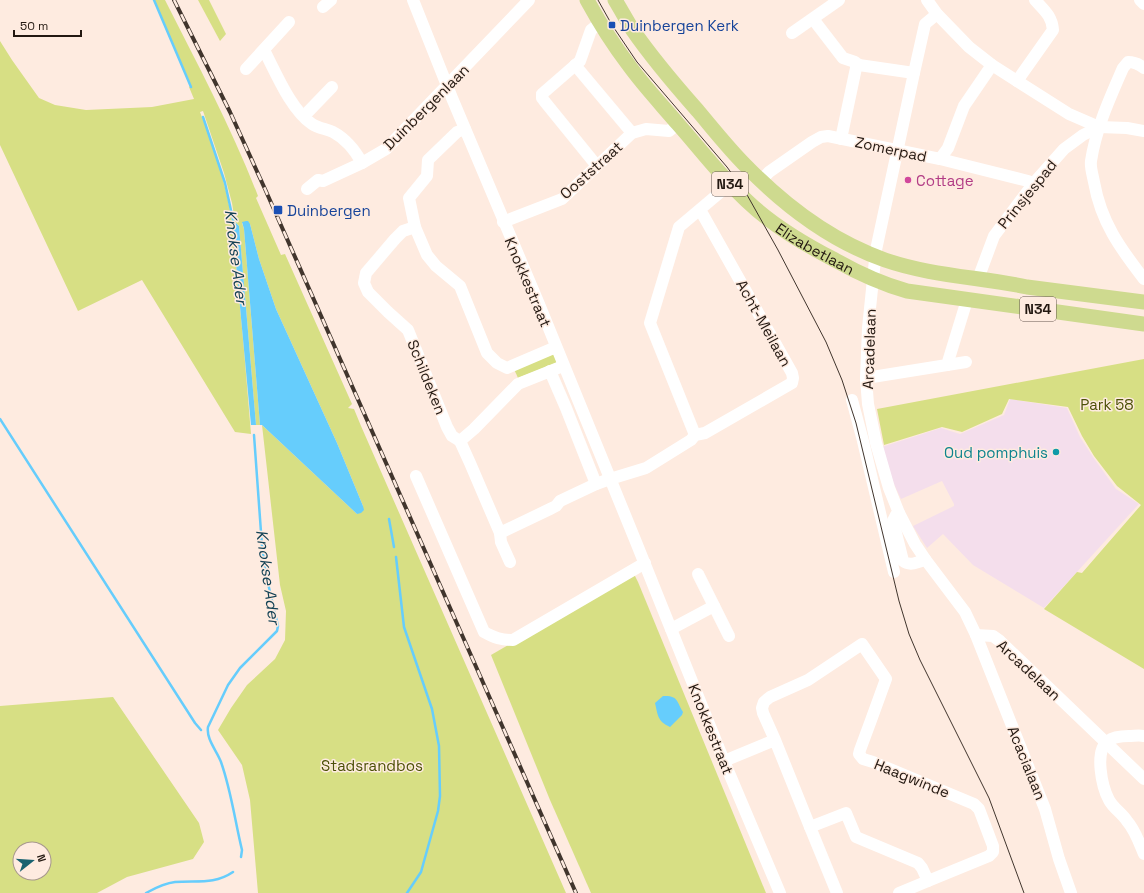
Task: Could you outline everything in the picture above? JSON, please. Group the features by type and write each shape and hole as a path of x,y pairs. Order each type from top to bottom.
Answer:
{"main road":[{"name":"Elizabetlaan","path":"586,0 628,64 730,184 747,202 767,218 786,232 827,256 873,279 907,291 1144,324"},
{"name":"Elizabetlaan","path":"615,0 632,28 650,53 728,146 761,181 789,207 840,239 875,256 917,269 1027,287 1144,302"}],"street":[{"name":"Knokkestraat","path":"413,0 503,222 539,304 563,366 645,563 724,761 780,893"},
{"name":"Duinbergenlaan","path":"307,189 318,180 323,181 362,163 386,149 529,0"},
{"path":"792,33 839,0"},
{"path":"927,0 937,14 969,47 992,65 1069,114 1099,127 1127,128 1144,131"},
{"path":"1017,81 1053,30 1050,16 1035,0"},
{"path":"1140,0 1144,4"},
{"name":"Arcadelaan","path":"937,14 925,24 875,256 868,328 866,378 871,419 883,470 899,513 915,544 965,612 976,635 993,636 1000,641 1144,780"},
{"path":"813,19 843,58 859,65 914,73"},
{"path":"246,69 289,22"},
{"path":"597,166 542,98 542,94 580,61 591,30 600,23"},
{"path":"264,50 291,101 304,116 313,125 333,133 346,141 358,155 362,163"},
{"path":"1144,68 1139,64 1131,62 1128,62 1123,68 1099,127 1091,163 1096,197 1112,235 1144,279"},
{"path":"575,65 632,133"},
{"path":"841,138 856,68 859,65"},
{"path":"940,159 948,148 964,106 992,65"},
{"path":"304,116 332,87"},
{"name":"Ooststraat","path":"503,222 562,199 632,133 646,129 669,131 678,124"},
{"name":"Prinsjespad","path":"978,279 994,236 1033,184 1064,149 1083,135 1099,127"},
{"path":"465,128 457,132 428,160 427,176 409,198 415,227 427,254 436,266 460,286 487,353 497,363 506,368 518,384"},
{"name":"Zomerpad","path":"761,181 769,172 820,137 828,136 940,159 1028,181 1033,184"},
{"path":"695,434 650,323 679,228 730,184"},
{"name":"Acht-Meilaan","path":"610,479 646,468 691,440 695,434 706,433 792,383 792,373 703,215 699,211"},
{"name":"Schildeken","path":"415,227 403,231 395,239 366,273 364,283 368,292 408,330 447,427 452,436 460,441 500,533 501,542 510,562"},
{"path":"947,365 967,300"},
{"path":"506,368 556,347"},
{"path":"866,378 966,362"},
{"path":"460,441 474,429 518,384 563,366"},
{"path":"550,371 596,484"},
{"name":"Arcadelaan","path":"852,400 894,572"},
{"path":"857,423 871,419"},
{"path":"416,476 484,632 494,638 513,640 645,563"},
{"path":"500,533 550,510 560,501 610,479"},
{"path":"899,513 896,515 893,522 903,561 911,564 925,559"},
{"path":"698,574 728,636"},
{"path":"671,629 714,606"},
{"name":"Acacialaan","path":"976,635 1045,809 1059,859 1071,893"},
{"name":"Haagwinde","path":"837,893 762,708 764,702 770,697 808,680 862,644 886,679 859,754 863,759 974,804 979,809 994,846 993,852 989,856 899,893"},
{"path":"1144,736 1121,736 1109,740 1103,746 1101,756 1101,775 1104,790 1110,802 1128,821 1138,838 1144,854"},
{"path":"724,761 775,740"},
{"path":"810,827 846,813 856,837 918,864 922,868 928,881"}],"shaded area":[{"path":"1010,399 1067,408 1080,437 1116,489 1139,504 1044,608 973,565 943,534 927,548 913,526 954,506 954,504 942,481 901,499 893,482 882,447 941,428 960,434 1004,415"}],"green space":[{"name":"Stadsrandbos","path":"154,0 165,0 226,122 248,171 258,196 256,198 281,255 285,254 352,404 348,408 354,409 566,893 258,893 250,800 242,765 218,730 247,685 275,659 285,640 286,611 280,585 262,425 357,514 363,506 337,443 276,309 259,259 250,224 242,223 244,229 260,425 256,425 239,226 235,222 232,203 224,173 203,111 200,112 219,166 232,221 251,434 235,432 142,280 78,311 0,145 0,41 39,98 55,105 86,110 152,107 194,99 189,87 191,85"},
{"path":"198,0 209,0 226,34 220,41"},
{"path":"554,354 557,361 556,363 518,378 514,369"},
{"name":"Park 58","path":"1144,359 1144,669 1044,609 1077,572 1082,573 1141,505 1117,486 1094,456 1082,436 1068,407 1009,399 1002,414 962,432 942,427 884,445 877,409"},
{"path":"633,572 766,893 591,893 550,800 491,655"},
{"path":"113,697 199,823 204,842 193,859 127,877 97,893 0,893 0,706"}],"water":[{"path":"232,221 239,226 256,425 251,425"},
{"path":"246,221 250,224 259,259 276,309 337,443 363,506 364,510 361,513 357,514 262,425 260,425 244,229 242,222"},
{"path":"663,696 674,698 678,702 683,712 682,715 670,727 660,720 655,703"}],"waterway":[{"name":"Knokse Ader","path":"154,0 191,87"},
{"name":"Knokse Ader","path":"203,117 225,183 234,224"},
{"path":"0,419 195,723 201,730"},
{"name":"Knokse Ader","path":"241,857 242,850 228,783 221,762 210,740 208,727 228,685 240,668 277,631 278,626 266,575 262,546 254,435"},
{"path":"389,519 394,547"},
{"path":"396,557 404,627 432,709 439,746 440,796 438,811 421,872 407,893"},
{"name":"Knokse Ader","path":"146,893 168,883 219,879 233,872"}],"tram line":[{"path":"598,0 612,25 637,62 727,167 746,193 778,250 826,342 842,380 856,423 899,601 909,634 920,660 989,798 1024,893"}],"railway":[{"path":"174,0 230,112 265,189 576,893"}],"place":[{"name":"Duinbergen Kerk","path":"612,25"},
{"name":"Cottage","path":"908,180"},
{"name":"Duinbergen","path":"278,210"},
{"name":"Oud pomphuis","path":"1056,452"}]}
